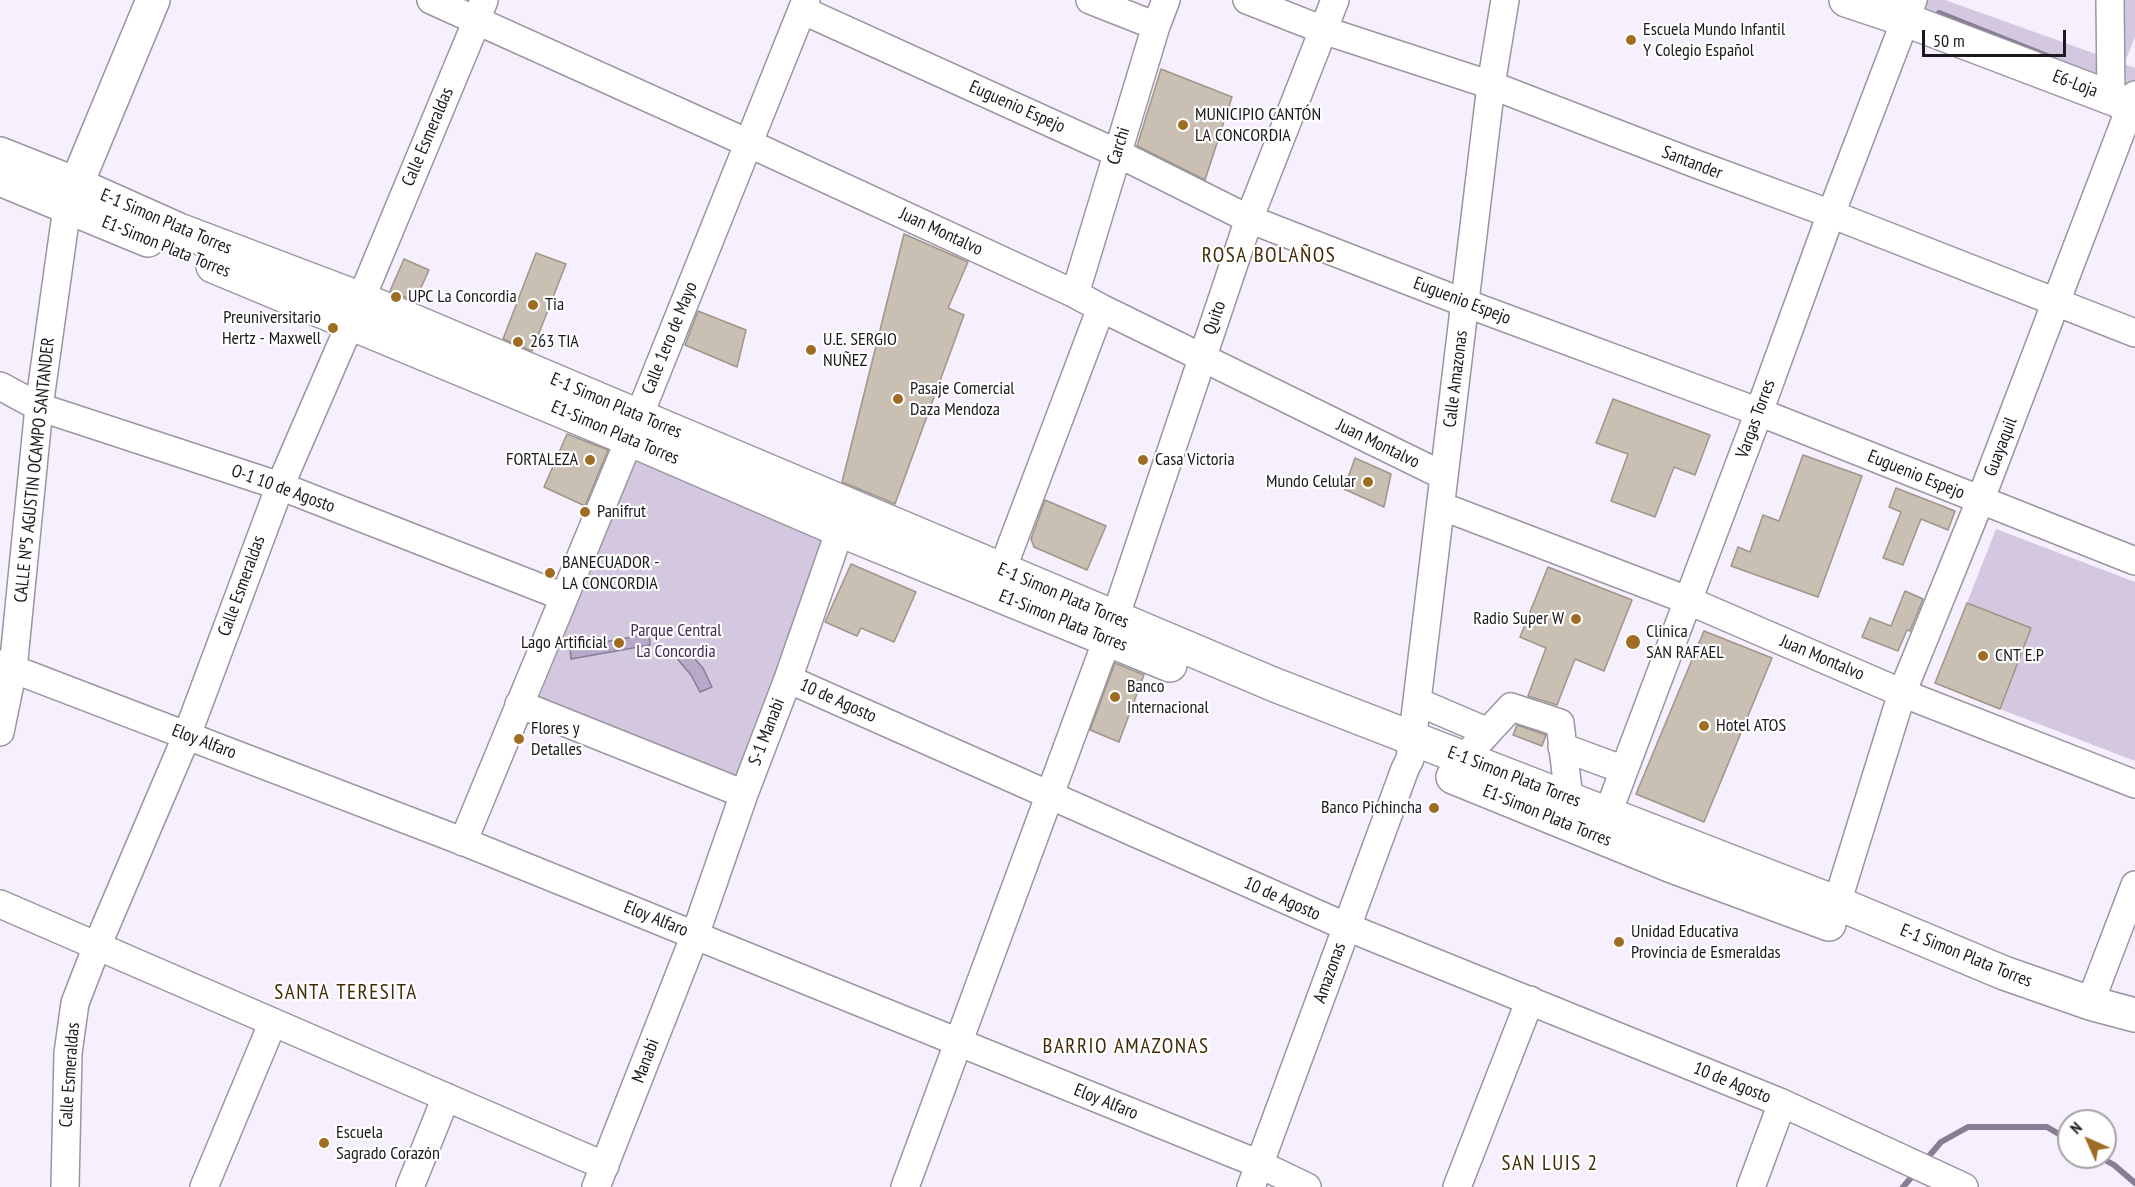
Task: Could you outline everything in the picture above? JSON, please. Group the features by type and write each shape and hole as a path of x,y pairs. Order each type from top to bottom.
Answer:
{"main road":[{"path":"0,154 72,195 153,0"},
{"name":"E6-Loja","path":"1846,0 1910,10 2128,101"},
{"name":"E1-Simon Plata Torres","path":"0,179 72,195 356,311 634,428 840,530 1111,629 1603,826 1829,924 2082,1024 2135,1038"},
{"name":"E-1 Simon Plata Torres","path":"634,428 1002,570 1111,629"},
{"name":"E-1 Simon Plata Torres","path":"1412,748 1464,758 1569,798 1603,826 1837,903 2004,973 2135,1016"}],"street":[{"name":"Juan Montalvo","path":"431,0 480,10 748,143 1075,294 1444,476"},
{"path":"1090,0 1156,26"},
{"name":"Carchi","path":"1075,294 1156,26 1166,0"},
{"name":"Santander","path":"1247,0 1323,30 1491,85 1831,214 2135,333"},
{"name":"Quito","path":"905,1187 1111,629 1249,219 1335,0"},
{"name":"Calle Amazonas","path":"1412,748 1491,85 1504,0"},
{"path":"2110,0 2128,101"},
{"name":"Calle 1ero de Mayo","path":"463,842 634,428 804,5"},
{"name":"Euguenio Espejo","path":"804,5 1117,153 1249,219 1465,303 1759,412 2135,561"},
{"name":"Calle Esmeraldas","path":"65,1187 68,1053 75,1003 187,735 280,486 356,311 480,10"},
{"name":"Vargas Torres","path":"1603,826 1831,214 1910,10"},
{"name":"Guayaquil","path":"1837,903 1902,693 2057,302 2128,101"},
{"name":"CALLE Nº5 AGUSTIN OCAMPO SANTANDER","path":"0,732 6,666 39,407 72,195"},
{"path":"1002,570 1101,308"},
{"name":"O-1 10 de Agosto","path":"0,386 39,407 280,486 564,597"},
{"name":"Juan Montalvo","path":"1441,506 1687,600 1902,693 2135,784"},
{"name":"S-1 Manabi","path":"695,935 840,530"},
{"name":"Eloy Alfaro","path":"6,666 463,842 695,935 957,1042 1255,1176 1307,1187"},
{"name":"10 de Agosto","path":"788,679 1347,927 1782,1103 1964,1187"},
{"path":"1418,702 1488,732"},
{"path":"519,704 744,794"},
{"path":"1464,758 1511,707 1560,723 1569,798"},
{"path":"1562,747 1624,770"},
{"name":"Amazonas","path":"1255,1176 1412,748"},
{"path":"2090,1003 2135,885"},
{"path":"0,904 446,1097 600,1176"},
{"name":"Manabi","path":"600,1176 695,935"},
{"path":"1457,1187 1530,1000"},
{"path":"204,1187 273,1022"},
{"path":"410,1187 446,1097"},
{"path":"1751,1187 1782,1103"}],"green space":[{"path":"1854,0 1945,0 2135,68 2135,107"},
{"path":"2123,0 2135,0 2135,37 2124,64"},
{"name":"Parque Central La Concordia","path":"636,456 828,532 738,782 537,703"},
{"path":"1996,529 2135,582 2135,761 2000,709 2031,628 1967,603"}],"shaded area":[{"name":"Lago Artificial","path":"649,634 650,645 571,659 570,648"},
{"path":"685,648 703,668 712,687 700,692 691,675 675,656"}],"building":[{"name":"MUNICIPIO CANTÓN LA CONCORDIA","path":"1161,69 1232,97 1205,180 1137,146"},
{"name":"Pasaje Comercial Daza Mendoza","path":"904,234 968,262 948,308 964,315 895,504 842,482"},
{"name":"Tia","path":"536,253 566,264 532,351 503,339"},
{"path":"404,259 429,270 415,301 390,291"},
{"path":"698,311 746,330 737,367 685,345"},
{"path":"1613,399 1710,435 1695,475 1674,467 1655,517 1611,501 1628,454 1596,443"},
{"path":"567,434 608,450 585,506 544,487"},
{"path":"1803,455 1862,476 1818,597 1731,566 1738,547 1750,552 1763,515 1779,521"},
{"name":"Mundo Celular","path":"1355,458 1391,474 1384,507 1344,489"},
{"path":"1896,488 1955,511 1948,530 1921,519 1903,565 1883,558 1901,512 1889,507"},
{"path":"1045,500 1106,526 1087,570 1034,547 1031,539"},
{"path":"851,564 916,592 894,642 861,628 857,636 825,622"},
{"name":"Radio Super W","path":"1548,567 1632,600 1604,671 1575,659 1557,705 1528,696 1546,648 1520,637"},
{"path":"1905,591 1923,599 1910,631 1907,630 1898,651 1862,637 1870,618 1891,626"},
{"name":"CNT E.P","path":"1967,603 2031,628 2000,709 1935,683"},
{"name":"Hotel ATOS","path":"1704,631 1772,658 1704,822 1636,794"},
{"name":"Banco Internacional","path":"1115,663 1144,675 1119,742 1090,730"},
{"path":"1517,725 1546,735 1542,746 1513,735"}],"waterway":[{"path":"1939,13 2052,58"},
{"path":"1924,1162 1941,1142 1968,1127 2047,1127 2057,1133"},
{"path":"2117,1168 2135,1183"},
{"path":"1903,1187 1916,1172"}],"place":[{"name":"Escuela Mundo Infantil Y Colegio Español","path":"1631,40"},
{"name":"MUNICIPIO CANTÓN LA CONCORDIA","path":"1183,125"},
{"name":"UPC La Concordia","path":"396,297"},
{"name":"Tia","path":"533,305"},
{"name":"Preuniversitario Hertz - Maxwell","path":"333,328"},
{"name":"263 TIA","path":"518,342"},
{"name":"U.E. SERGIO NUÑEZ","path":"811,350"},
{"name":"Pasaje Comercial Daza Mendoza","path":"898,399"},
{"name":"FORTALEZA","path":"590,460"},
{"name":"Casa Victoria","path":"1143,460"},
{"name":"Mundo Celular","path":"1368,482"},
{"name":"Panifrut","path":"585,512"},
{"name":"BANECUADOR - LA CONCORDIA","path":"550,573"},
{"name":"Radio Super W","path":"1576,619"},
{"name":"Clinica SAN RAFAEL","path":"1633,642"},
{"name":"Lago Artificial","path":"619,643"},
{"name":"CNT E.P","path":"1983,656"},
{"name":"Banco Internacional","path":"1115,697"},
{"name":"Hotel ATOS","path":"1704,726"},
{"name":"Flores y Detalles","path":"519,739"},
{"name":"Banco Pichincha","path":"1434,808"},
{"name":"Unidad Educativa Provincia de Esmeraldas","path":"1619,942"},
{"name":"Escuela Sagrado Corazón","path":"324,1143"}],"district":[{"name":"ROSA BOLAÑOS","path":"1269,256"},
{"name":"SANTA TERESITA","path":"346,993"},
{"name":"BARRIO AMAZONAS","path":"1126,1047"},
{"name":"SAN LUIS 2","path":"1550,1164"}]}
